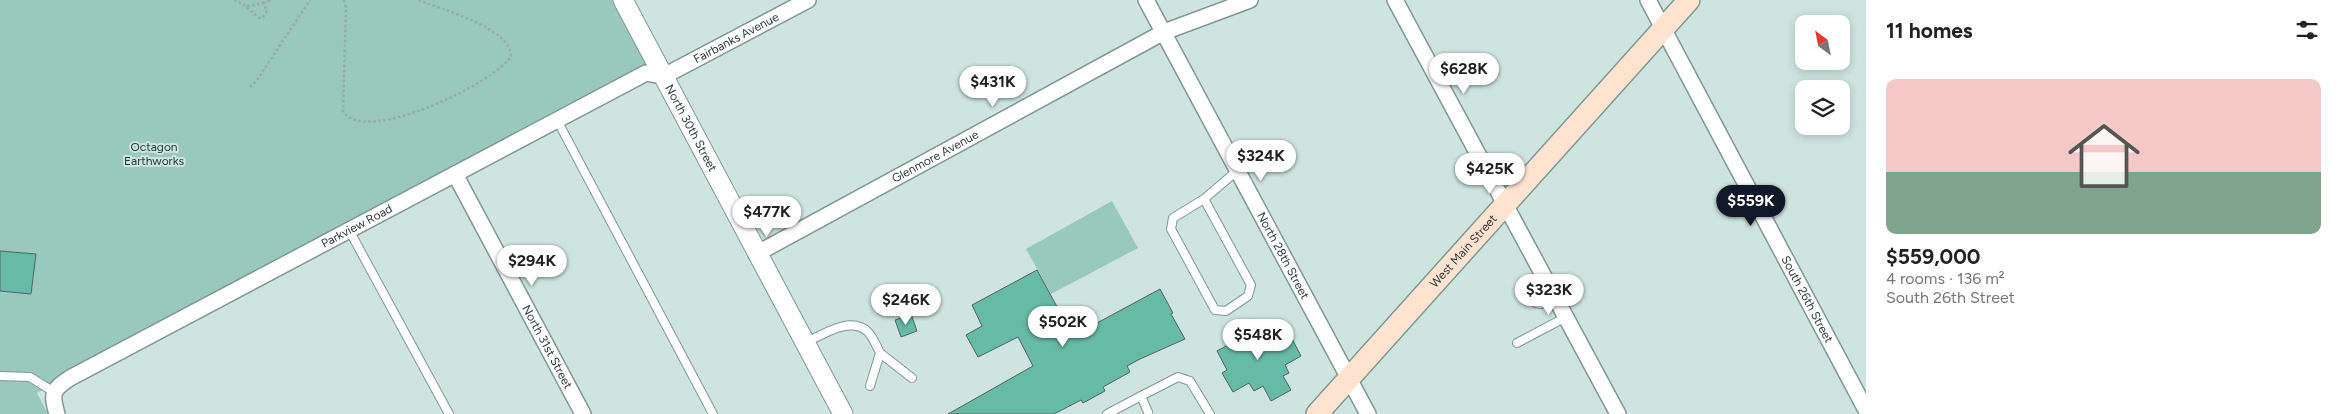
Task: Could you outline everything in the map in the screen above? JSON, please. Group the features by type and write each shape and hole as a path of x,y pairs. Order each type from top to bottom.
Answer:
{"main road":[{"name":"West Main Street","path":"1317,414 1689,0"}],"street":[{"name":"North 30th Street","path":"623,0 756,254 843,414"},
{"name":"Fairbanks Avenue","path":"664,76 808,0"},
{"name":"North 28th Street","path":"1146,0 1368,414"},
{"name":"Glenmore Avenue","path":"756,254 1164,32 1250,0"},
{"path":"1396,0 1618,414"},
{"name":"South 26th Street","path":"1648,0 1866,410"},
{"name":"Parkview Road","path":"54,392 70,378 646,73 664,76"},
{"name":"North 31st Street","path":"455,174 583,414"},
{"path":"54,392 52,397 57,414"}],"lane":[{"path":"557,120 713,414"},
{"path":"1204,200 1251,285 1248,296 1226,311 1215,310 1171,229 1173,218 1204,200 1238,170"},
{"path":"349,230 449,414"},
{"path":"1531,292 1536,303 1541,304 1555,297"},
{"path":"1516,343 1566,317"},
{"path":"805,343 839,327 855,325 868,332 880,353 912,378"},
{"path":"870,386 880,353"},
{"path":"0,376 30,377 54,392"},
{"path":"1107,414 1178,378 1190,381 1210,414"},
{"path":"1140,396 1148,412"}],"path":[{"path":"234,0 244,5 259,18 263,17 267,11 263,3"},
{"path":"244,5 272,0"},
{"path":"250,87 262,73 310,0"},
{"path":"344,0 346,8 343,111 350,119 377,122 411,115 446,99 503,66 511,56 509,45 494,32 418,0"}],"green space":[{"name":"Octagon Earthworks","path":"0,0 616,0 648,63 37,393 48,414 0,414"},
{"path":"1112,201 1138,248 1051,294 1026,249"}],"building":[{"path":"0,251 36,254 31,294 0,291"},
{"path":"1037,270 1073,336 1160,289 1185,339 1127,366 1130,372 1103,387 1105,391 1083,403 1081,400 1054,414 948,414 1033,366 1018,337 978,357 966,335 982,326 972,305"},
{"path":"911,314 917,331 901,337 895,320"},
{"path":"1251,319 1262,339 1270,334 1272,338 1280,334 1282,339 1290,335 1301,356 1285,365 1289,373 1283,376 1291,390 1271,401 1263,386 1254,391 1249,383 1233,392 1222,373 1227,370 1217,351 1239,339 1234,328"}]}
